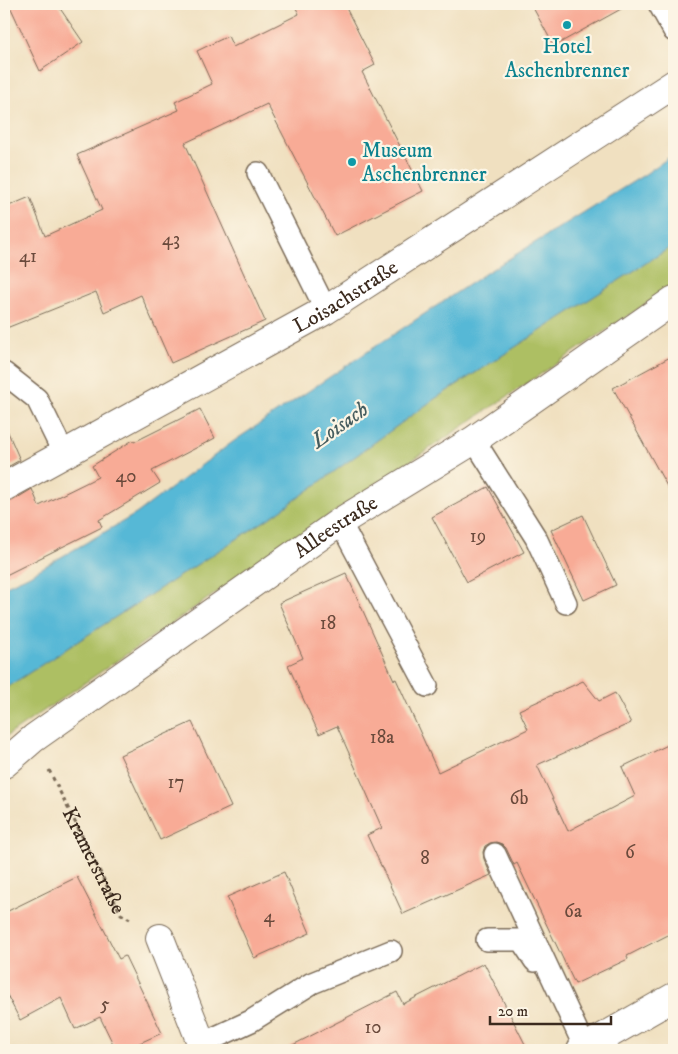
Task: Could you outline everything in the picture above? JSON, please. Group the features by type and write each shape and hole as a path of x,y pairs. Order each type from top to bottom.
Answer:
{"street":[{"name":"Loisachstraße","path":"4,487 326,310 674,84"},
{"name":"Alleestraße","path":"4,764 34,738 340,522 474,440 674,300"},
{"path":"160,938 202,1047"},
{"path":"583,1049 674,997"}],"lane":[{"path":"659,4 674,31"},
{"path":"258,173 326,310"},
{"path":"4,373 37,399 64,454"},
{"path":"474,440 536,538 566,603"},
{"path":"340,522 427,686"},
{"path":"495,854 583,1049"},
{"path":"487,940 521,940 562,1007 583,1049"},
{"path":"202,1047 251,1021 312,983 391,951"}],"path":[{"name":"Kramerstraße","path":"34,738 55,784 121,914 160,938"}],"green space":[{"path":"674,245 674,285 333,513 4,738 4,689 277,513 433,400"}],"water":[{"name":"Loisach","path":"674,154 674,245 433,400 277,513 4,689 4,587 28,576 136,514 234,441 340,370 486,273 644,175"}],"building":[{"path":"9,4 57,4 83,42 40,71"},
{"path":"294,4 344,4 375,65 362,72 423,191 335,236 267,104 185,143 265,321 171,363 141,295 104,312 96,292 4,329 4,208 30,197 45,236 102,210 77,155 179,110 175,102 212,84 197,51 228,36 233,47 299,14"},
{"name":"Hotel Aschenbrenner","path":"531,4 630,4 554,46"},
{"path":"674,355 674,499 613,388"},
{"path":"200,409 215,438 152,471 160,483 99,520 102,527 4,576 4,503 12,501 32,489 39,506 98,477 92,466 133,440 134,442"},
{"path":"4,423 20,460 4,469"},
{"path":"488,487 524,552 467,582 432,517"},
{"path":"583,515 616,585 584,600 551,530"},
{"path":"346,573 438,772 528,729 519,710 583,681 599,701 615,693 631,723 537,765 568,831 635,796 622,767 674,742 674,932 627,956 628,959 575,984 517,863 514,865 506,848 496,842 485,846 483,852 491,875 403,914 367,835 382,828 337,726 319,734 288,665 303,658 279,603"},
{"path":"192,722 231,807 160,840 120,755"},
{"path":"284,872 310,933 254,958 227,897"},
{"path":"77,877 119,959 125,956 162,1033 124,1050 116,1050 100,1017 75,1029 61,998 20,1020 4,989 4,913"},
{"path":"484,963 528,1050 283,1050 397,992 403,1004"}],"place":[{"name":"Hotel Aschenbrenner","path":"567,25"},
{"name":"Museum Aschenbrenner","path":"352,162"}]}
